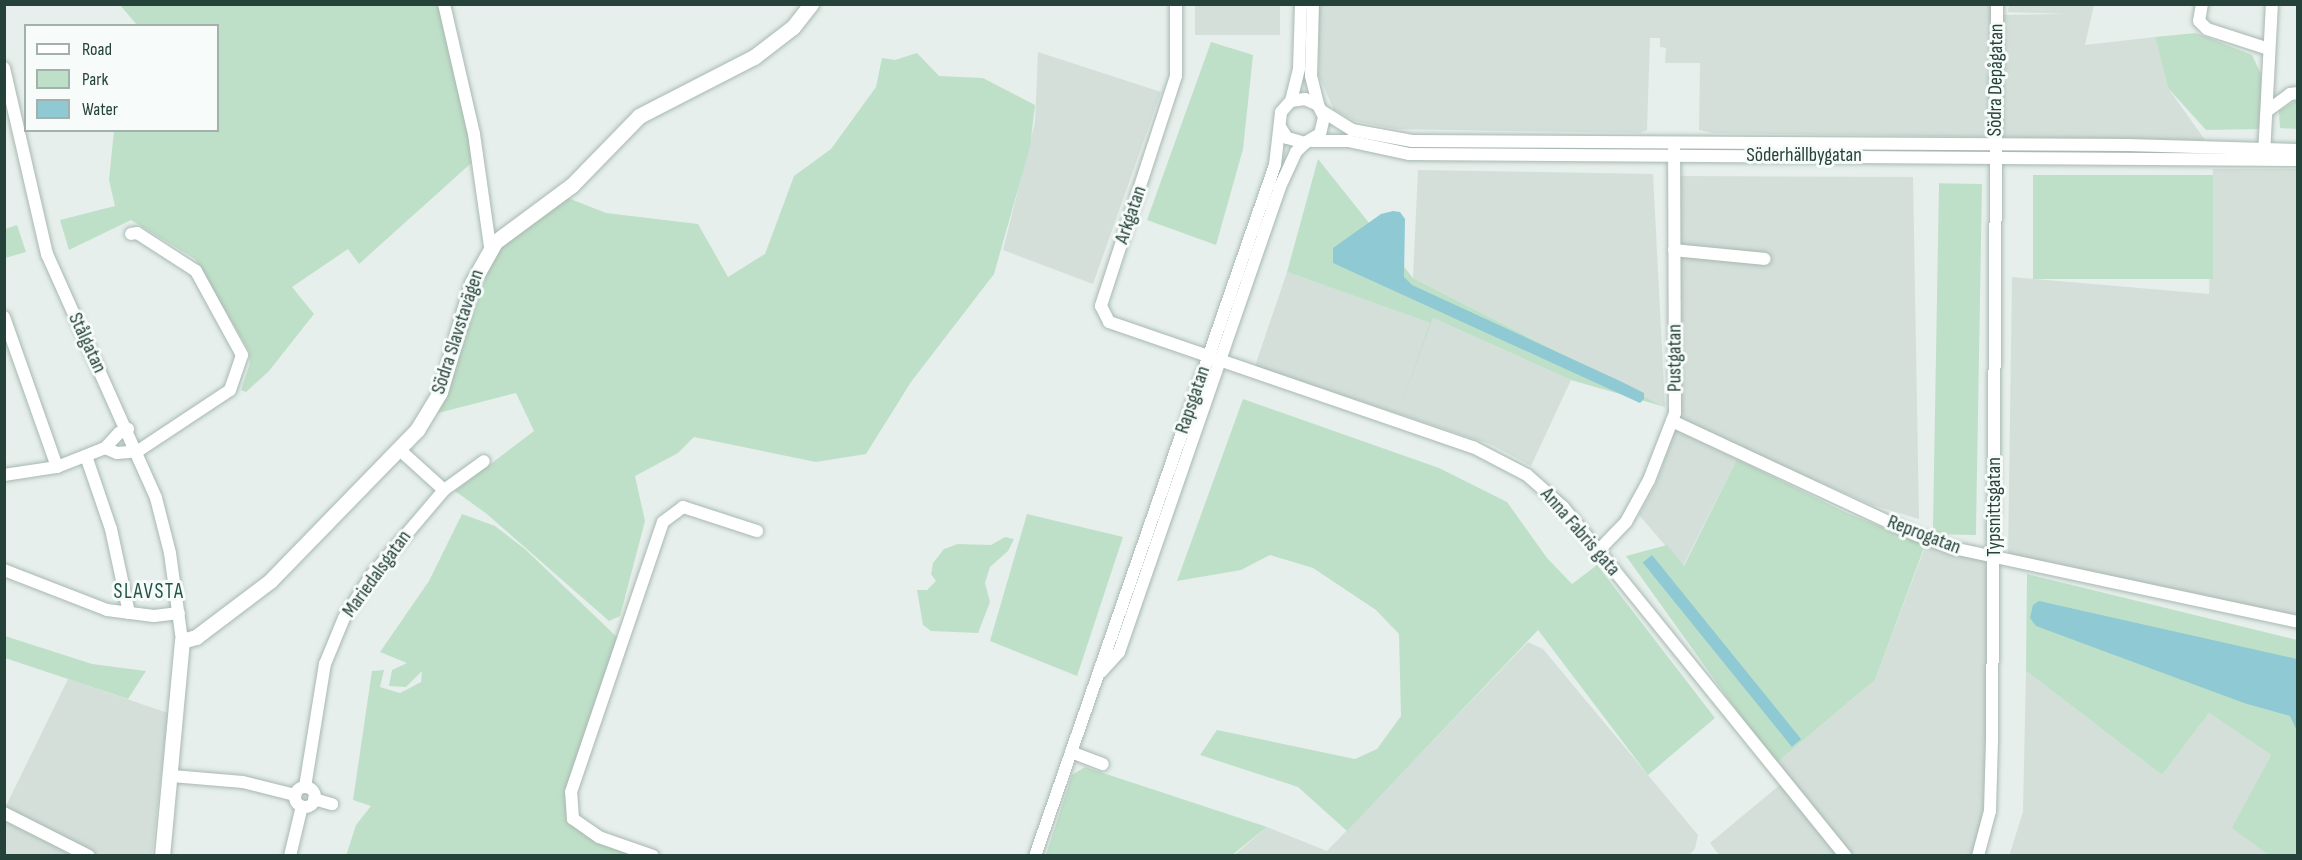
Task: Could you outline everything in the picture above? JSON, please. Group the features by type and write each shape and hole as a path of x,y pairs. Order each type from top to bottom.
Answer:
{"street":[{"path":"444,4 474,134 490,247"},
{"name":"Södra Slavstavägen","path":"182,641 196,637 270,581 401,451 440,392 472,282 490,247 572,185 639,116 754,57 793,27 812,4"},
{"name":"Arkgatan","path":"1176,4 1176,76 1101,306 1109,322 1124,330 1214,360"},
{"path":"1301,4 1299,68 1291,101 1281,112 1280,127 1292,142 1309,142 1323,129 1311,75 1313,4"},
{"name":"Södra Depågatan","path":"1995,150 1997,4"},
{"path":"2202,4 2199,21 2207,29 2269,49"},
{"path":"2264,154 2272,4"},
{"name":"Stålgatan","path":"4,69 47,254 138,451 162,516 182,641 172,776 162,855"},
{"path":"2267,111 2290,94 2298,93"},
{"path":"1291,101 1305,99 1320,108"},
{"name":"Söderhällbygatan","path":"1320,108 1352,130 1390,139 1674,149"},
{"name":"Rapsgatan","path":"1214,360 1275,165 1280,127"},
{"name":"Söderhällbygatan","path":"1309,142 1348,141 1409,154 1674,149 2264,154 2298,150"},
{"name":"Rapsgatan","path":"1035,855 1214,360 1287,170 1309,142"},
{"name":"Pustgatan","path":"1598,551 1626,522 1649,480 1672,422 1674,149"},
{"name":"Typsnittsgatan","path":"1977,855 1990,811 1994,558 1995,150"},
{"name":"Söderhällbygatan","path":"2264,154 2298,160"},
{"path":"105,448 117,453 138,451 230,390 242,355 196,271 137,233 131,234"},
{"path":"1674,250 1765,259"},
{"path":"4,317 57,467"},
{"name":"Anna Fabris gata","path":"1214,360 1378,413 1496,458 1527,475 1563,507 1846,855"},
{"name":"Reprogatan","path":"1672,422 1917,535 1994,558 2298,622"},
{"path":"4,475 57,467 105,448 119,433 128,429"},
{"path":"401,451 444,490"},
{"path":"86,456 111,529 129,613"},
{"name":"Mariedalsgatan","path":"300,791 324,670 334,637 371,576 444,490 484,460"},
{"path":"653,855 599,837 573,819 571,792 663,522 683,507 758,531"},
{"path":"4,570 81,602 129,613 179,613"},
{"path":"1071,753 1103,764"},
{"path":"172,776 243,782 300,791 312,790 314,799 309,806 302,807"},
{"path":"290,855 302,807 300,791"},
{"path":"314,799 332,804"},
{"path":"4,813 89,855"}],"shaded area":[{"path":"1312,4 1998,4 1998,15 2066,14 2008,12 2009,5 2094,5 2085,45 2155,37 2168,88 2205,140 1713,133 1699,130 1700,63 1665,63 1666,48 1660,47 1660,38 1650,38 1647,130 1640,133 1395,129 1355,121 1334,110 1319,76 1319,26 1312,25"},
{"path":"1195,5 1280,5 1280,35 1195,35"},
{"path":"1038,52 1161,92 1093,284 1003,250 1035,122"},
{"path":"2213,169 2297,169 2297,624 2008,561 2012,277 2209,294"},
{"path":"1418,170 1653,174 1665,407 1413,278"},
{"path":"1679,176 1913,177 1919,519 1872,505 1678,420"},
{"path":"1287,272 1430,323 1433,318 1571,380 1531,466 1492,445 1255,366"},
{"path":"1675,430 1737,459 1683,566 1639,515 1656,484"},
{"path":"1928,539 1994,558 1990,811 1978,855 1846,855 1775,764 1875,680"},
{"path":"1528,642 1543,649 1698,835 1695,849 1688,856 1233,856 1267,827 1327,851"},
{"path":"2026,671 2162,775 2209,713 2271,755 2233,828 2268,855 2009,856 2023,812"},
{"path":"68,679 168,713 152,855 5,855 4,810"},
{"path":"1781,784 1837,855 1719,855 1710,843"}],"green space":[{"path":"120,5 444,5 478,157 359,264 348,249 292,287 314,314 269,371 246,392 241,390 250,363 249,351 195,259 131,220 69,250 60,220 115,206 109,180 114,132 219,132 219,24 136,24"},
{"path":"2196,33 2252,55 2261,74 2262,129 2206,130 2168,88 2155,37"},
{"path":"1211,42 1253,55 1243,149 1216,245 1147,220"},
{"path":"917,53 939,76 983,78 1035,105 1030,147 994,274 911,382 866,454 816,462 694,437 678,453 635,476 645,521 620,616 609,621 487,514 455,491 534,431 516,393 438,413 495,252 568,198 606,213 698,224 728,277 765,254 794,176 831,149 876,87 882,58 895,60"},
{"path":"2297,100 2297,129 2280,128 2279,111"},
{"path":"1318,159 1413,278 1665,407 1571,380 1433,318 1398,414 1430,323 1287,272"},
{"path":"2033,175 2213,175 2213,279 2033,279"},
{"path":"1939,183 1982,184 1976,535 1933,534"},
{"path":"17,225 26,252 5,258 5,229"},
{"path":"1243,399 1439,468 1507,502 1547,558 1572,584 1597,565 1715,718 1648,775 1538,630 1347,831 1298,787 1200,755 1217,730 1355,759 1377,749 1401,716 1399,634 1376,610 1313,568 1270,555 1241,570 1177,581"},
{"path":"1737,459 1847,513 1925,545 1875,680 1775,764 1626,556 1667,545 1684,566"},
{"path":"462,514 495,526 526,550 622,642 571,792 573,819 653,855 346,856 356,825 371,806 353,800 372,671 384,670 380,687 400,693 421,682 422,671 406,687 389,686 392,670 407,663 380,652 429,581"},
{"path":"1027,514 1123,537 1077,676 990,641"},
{"path":"1005,537 1014,539 1008,551 990,567 985,583 990,602 978,633 931,631 923,625 917,590 927,590 936,581 931,574 933,563 944,549 958,544 991,545"},
{"path":"2027,574 2297,640 2297,855 2268,855 2232,828 2271,755 2209,713 2162,775 2026,671"},
{"path":"5,636 92,664 146,671 128,699 5,658"},
{"path":"1085,767 1267,827 1232,855 1046,855 1072,775"}],"water":[{"path":"1400,212 1405,219 1404,277 1412,285 1620,381 1644,393 1644,399 1640,403 1333,263 1333,248 1381,214"},
{"path":"1652,555 1801,739 1792,747 1643,563"},
{"path":"2039,601 2297,659 2297,731 2290,716 2244,703 2036,626 2030,618 2033,605"}],"district":[{"name":"SLAVSTA","path":"149,592"}]}
